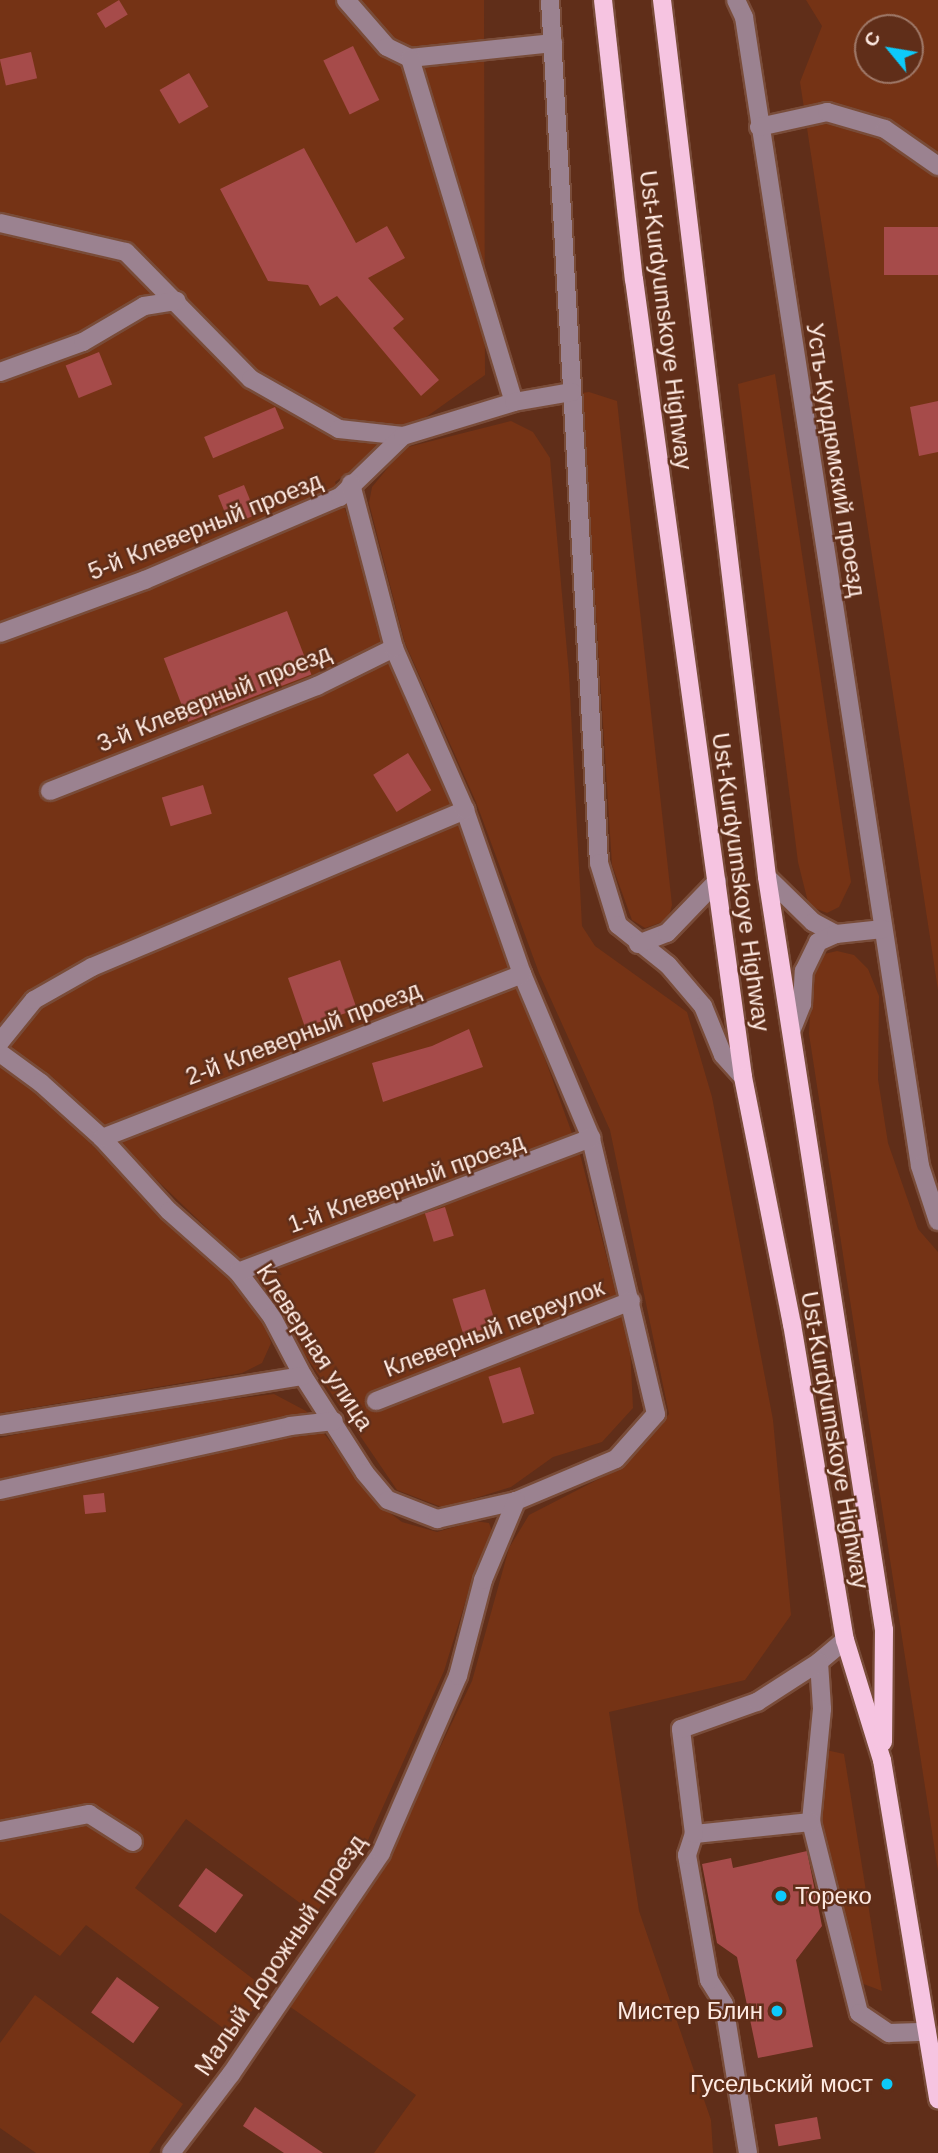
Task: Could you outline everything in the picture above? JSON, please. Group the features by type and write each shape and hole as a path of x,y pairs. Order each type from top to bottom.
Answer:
{"main road":[{"name":"Ust-Kurdyumskoye Highway","path":"603,0 634,279 743,1077 792,1324 845,1640 883,1760 938,2099"},
{"name":"Ust-Kurdyumskoye Highway","path":"662,0 767,877 884,1630 883,1760"}],"street":[{"path":"346,0 387,47 410,58 553,43"},
{"path":"550,0 599,863 618,925 638,944 668,965 704,1006 723,1055 743,1077"},
{"name":"Усть-Курдюмский проезд","path":"736,0 744,17 920,1166 938,1221"},
{"path":"410,58 514,402"},
{"path":"759,127 827,112 885,129 938,166"},
{"path":"0,223 126,252 251,379 339,429 403,436"},
{"path":"0,372 83,342 144,306 177,301"},
{"name":"5-й Клеверный проезд","path":"0,633 340,497 403,436 514,402 572,392"},
{"path":"351,484 394,648 465,810 522,974 591,1139 631,1301"},
{"name":"3-й Клеверный проезд","path":"50,791 317,686 394,648"},
{"path":"0,1042 34,1000 92,967 465,810"},
{"path":"767,877 813,922 836,934"},
{"path":"638,944 667,933 717,881"},
{"path":"792,1029 802,1004 804,971 818,942 836,934 883,929"},
{"name":"2-й Клеверный проезд","path":"102,1138 522,974"},
{"name":"Клеверная улица","path":"0,1053 41,1083 102,1138 169,1211 238,1272 272,1317 303,1376 365,1473 388,1500 437,1519 516,1500 616,1459 656,1414 631,1301"},
{"name":"1-й Клеверный проезд","path":"238,1272 591,1139"},
{"name":"Клеверный переулок","path":"376,1401 631,1301"},
{"path":"0,1425 303,1376"},
{"path":"0,1490 290,1426 334,1421"},
{"name":"Малый Дорожный проезд","path":"171,2153 231,2074 381,1853 458,1676 483,1580 516,1500"},
{"path":"748,2153 724,2004 709,1980 687,1855 694,1834 681,1729 757,1702 819,1662 845,1640"},
{"path":"819,1662 822,1709 811,1822 859,2013 889,2033 927,2032"},
{"path":"0,1831 89,1814 133,1843"},
{"path":"694,1834 811,1822"}],"shaded area":[{"path":"0,0 484,0 485,375 335,482 581,1158 630,1347 633,1408 602,1442 553,1457 511,1487 444,1508 397,1490 241,1261 108,1133 91,1144 226,1276 264,1322 271,1343 262,1363 242,1373 0,1413"},
{"path":"806,0 938,0 938,990 800,82 822,26"},
{"path":"775,374 851,882 839,907 827,913 809,906 798,862 738,384"},
{"path":"589,392 617,401 672,905 668,920 645,928 632,920 612,865 582,393"},
{"path":"511,421 533,432 550,458 569,674 582,926 595,946 687,1012 712,1097 773,1420 791,1615 745,1680 609,1712 639,1911 711,2120 713,2153 374,2153 416,2095 289,2006 385,1862 472,1681 509,1548 529,1515 624,1466 669,1414 610,1130 539,973 476,802 405,643 369,503 372,487 404,448"},
{"path":"837,951 854,955 868,969 879,996 878,1079 888,1143 918,1229 938,1252 938,1871 809,1034 812,972 824,954"},
{"path":"274,1394 306,1411 382,1507 402,1522 437,1532 475,1521 489,1523 493,1534 473,1577 444,1671 368,1840 315,1914 186,1819 135,1888 266,1989 235,2037 86,1925 60,1956 0,1913 0,1438 105,1415"},
{"path":"826,1750 844,1754 882,1991 861,1983 819,1826"},
{"path":"35,1995 183,2104 149,2153 36,2153 0,2128 0,2043"}],"building":[{"path":"119,0 128,15 105,28 97,13"},
{"path":"353,46 379,100 350,114 323,60"},
{"path":"31,52 37,78 6,86 0,59"},
{"path":"189,73 208,107 179,124 160,90"},
{"path":"304,148 356,243 387,226 405,258 368,278 404,319 393,328 439,380 421,396 337,296 320,306 308,285 268,281 220,189"},
{"path":"884,227 938,227 938,275 884,275"},
{"path":"99,352 112,384 79,398 66,365"},
{"path":"938,401 938,452 919,456 910,407"},
{"path":"275,407 284,428 213,458 204,437"},
{"path":"244,485 256,515 230,525 218,495"},
{"path":"287,611 311,674 188,722 164,658"},
{"path":"408,753 431,790 397,812 373,775"},
{"path":"203,785 212,814 171,826 162,798"},
{"path":"340,960 357,1009 305,1027 288,978"},
{"path":"469,1029 483,1067 383,1102 372,1063 432,1046"},
{"path":"445,1207 454,1236 434,1242 425,1213"},
{"path":"485,1289 496,1325 464,1335 452,1299"},
{"path":"520,1367 534,1414 503,1424 488,1377"},
{"path":"104,1493 106,1512 85,1514 83,1495"},
{"path":"807,1851 822,1926 796,1960 813,2047 758,2058 737,1957 717,1943 702,1864 731,1858 733,1868"},
{"path":"206,1868 243,1895 216,1933 178,1906"},
{"path":"117,1977 159,2008 133,2043 91,2013"},
{"path":"255,2107 323,2153 284,2153 243,2126"},
{"path":"817,2117 821,2139 778,2146 775,2124"}],"place":[{"name":"Тореко","path":"781,1896"},
{"name":"Мистер Блин","path":"777,2011"},
{"name":"Гусельский мост","path":"887,2084"}]}
